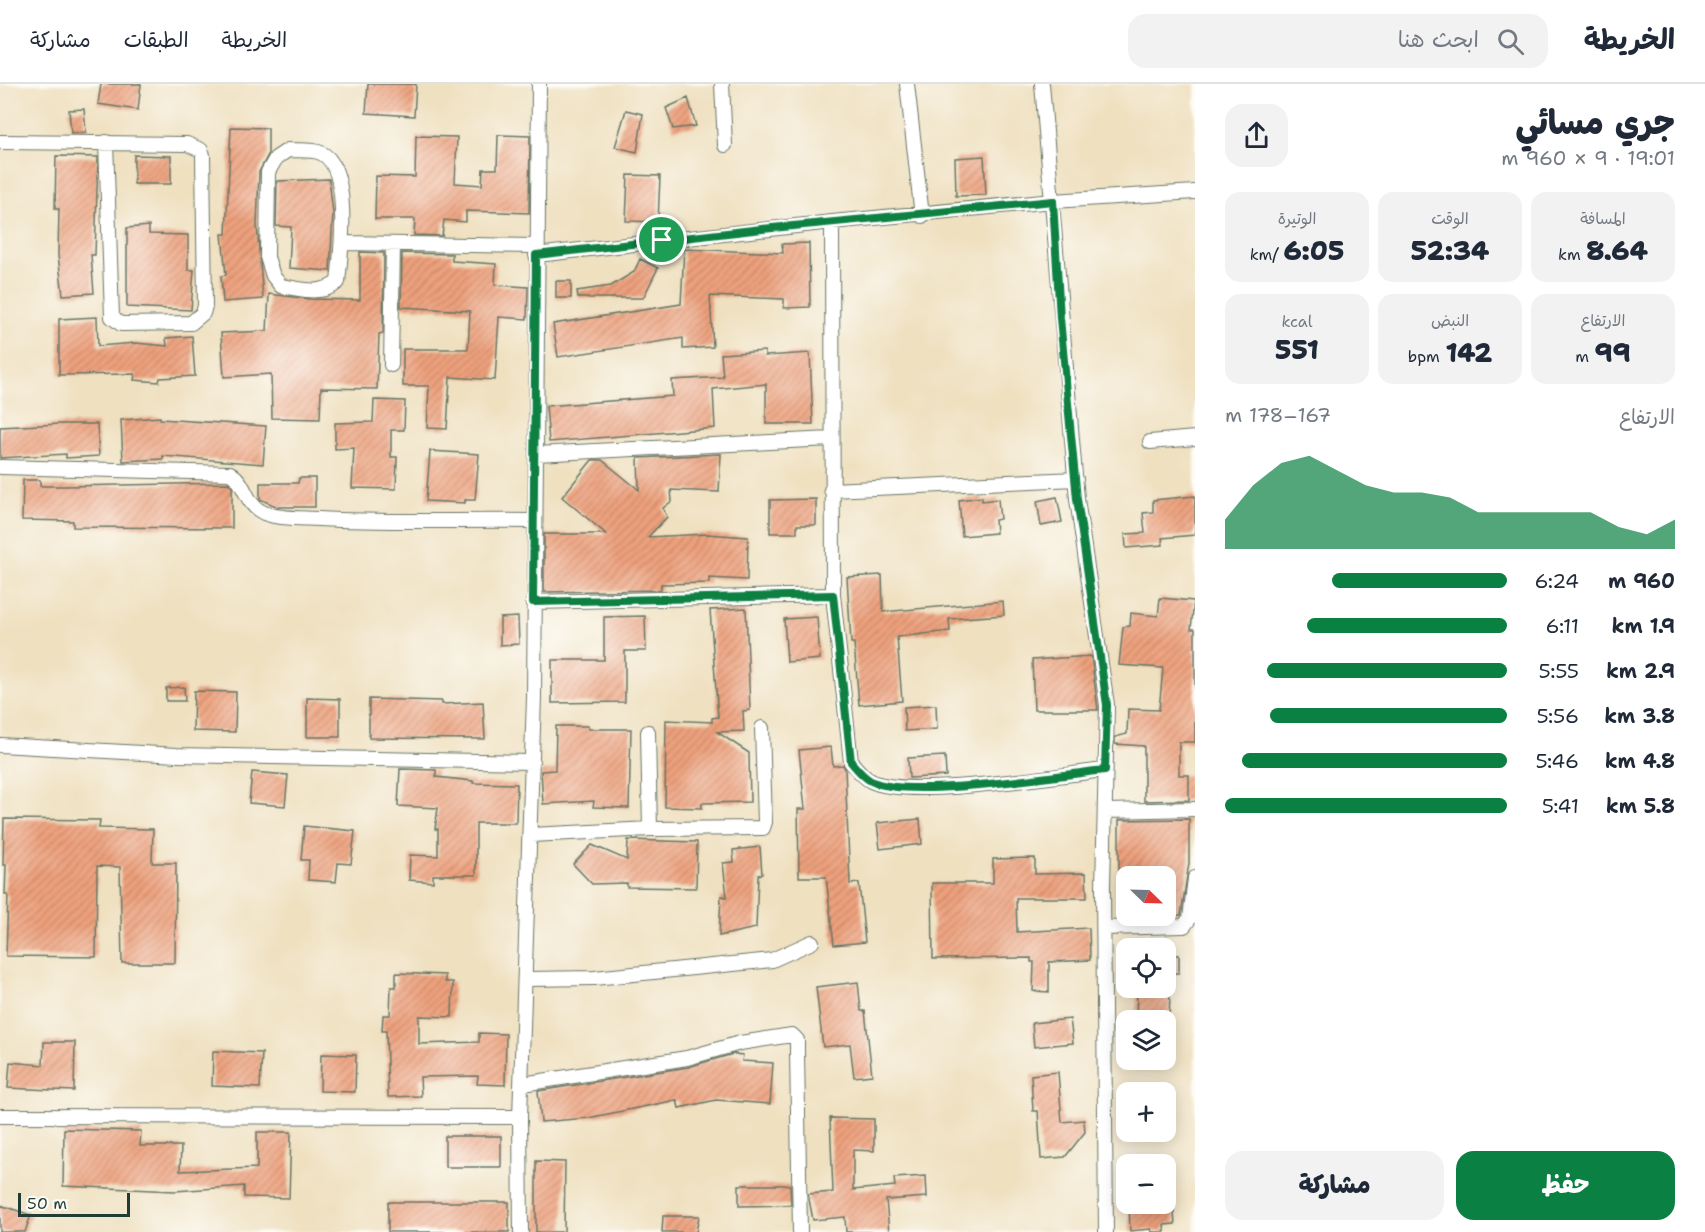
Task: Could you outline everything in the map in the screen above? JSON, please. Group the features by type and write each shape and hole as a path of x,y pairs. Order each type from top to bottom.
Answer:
{"street":[{"path":"521,1232 520,1116 531,835 539,84"},
{"path":"722,84 725,145"},
{"path":"907,84 922,216"},
{"path":"1041,84 1076,479 1107,705 1104,928 1106,1232"},
{"path":"0,142 106,142 187,144 201,150 203,155 205,306 202,313 190,323 121,324 112,317 106,142"},
{"path":"288,150 320,153 331,161 339,176 343,243 338,282 331,288 317,292 281,286 273,276 267,257 268,172 276,158 288,150"},
{"path":"343,243 537,250 831,222 922,216 1053,201 1195,192"},
{"path":"831,222 833,595 851,762 872,782 890,787 928,789 1105,770"},
{"path":"391,365 393,245"},
{"path":"1150,442 1195,438"},
{"path":"536,454 831,439"},
{"path":"0,467 230,473 240,480 250,504 265,514 348,521 535,521"},
{"path":"831,490 1076,479"},
{"path":"533,602 833,595"},
{"path":"531,835 650,829 763,828 765,822 762,728"},
{"path":"648,732 650,829"},
{"path":"0,745 177,755 532,762"},
{"path":"1106,811 1195,809"},
{"path":"1104,928 1184,926 1190,918 1195,878"},
{"path":"526,979 606,977 772,960 812,942"},
{"path":"523,1084 687,1058 748,1042 792,1035 797,1040 800,1232"},
{"path":"0,1116 520,1116"}],"building":[{"path":"101,84 141,84 138,110 98,104"},
{"path":"368,84 416,84 414,116 366,113"},
{"path":"688,98 696,126 673,129 666,108"},
{"path":"84,109 86,132 71,133 69,110"},
{"path":"626,110 643,114 637,152 615,147"},
{"path":"231,127 268,128 268,155 259,172 257,225 263,299 223,302 221,276 226,275 222,234 226,234"},
{"path":"498,135 530,136 529,213 466,211 466,222 444,220 442,236 414,235 415,219 375,219 376,176 415,177 416,136 457,137 455,183 482,185 483,169 497,169"},
{"path":"134,155 171,156 171,184 134,184"},
{"path":"56,156 98,157 95,255 91,255 94,293 63,295 58,255 59,209 55,209"},
{"path":"984,156 986,195 956,196 955,158"},
{"path":"628,175 660,176 658,222 626,221"},
{"path":"329,179 333,213 330,271 289,268 291,227 276,226 277,181"},
{"path":"149,226 149,234 188,235 188,270 194,270 191,310 127,307 127,228"},
{"path":"809,243 810,307 784,308 784,299 710,296 713,347 683,349 683,338 558,357 553,324 681,304 684,249 783,253 782,244"},
{"path":"360,252 384,253 383,333 379,334 377,389 321,388 320,419 272,418 271,374 224,377 221,333 267,331 269,294 310,299 360,300"},
{"path":"402,253 452,254 452,261 496,264 495,285 528,287 527,319 499,317 495,380 450,377 447,429 427,428 429,386 403,386 403,349 468,349 470,311 401,307"},
{"path":"640,259 658,268 643,298 578,298 577,291 611,286 634,272"},
{"path":"556,281 571,281 571,298 556,298"},
{"path":"97,317 98,346 136,343 167,346 166,338 192,336 195,376 160,378 159,382 134,380 135,374 59,375 59,319"},
{"path":"765,351 765,356 810,353 813,424 766,424 766,384 713,389 715,428 549,442 546,406 673,396 672,380 723,377 721,354"},
{"path":"374,400 405,401 404,430 391,430 391,457 397,457 396,489 352,488 354,448 335,449 335,423 373,422"},
{"path":"160,417 160,419 266,426 263,464 163,456 163,459 123,461 121,420"},
{"path":"97,424 99,456 66,458 66,454 0,458 0,427"},
{"path":"430,451 479,454 475,500 465,500 465,503 426,501"},
{"path":"721,454 719,492 671,490 672,501 663,508 667,517 648,537 707,534 748,537 747,580 709,578 709,583 661,584 661,590 544,592 544,534 606,534 562,497 592,460 602,460 639,490 638,458"},
{"path":"299,478 315,478 315,507 278,507 260,499 260,483 298,483"},
{"path":"23,480 40,480 40,486 229,483 232,487 232,528 73,527 73,521 22,520"},
{"path":"1195,496 1195,535 1162,538 1163,545 1126,548 1125,534 1145,533 1143,513 1153,512 1153,500"},
{"path":"982,497 982,501 998,499 1000,519 995,520 996,533 962,536 959,500"},
{"path":"1057,497 1062,522 1041,526 1037,501"},
{"path":"816,499 816,525 797,525 797,533 770,533 770,500"},
{"path":"882,575 883,612 1003,601 1004,615 949,619 950,631 897,637 902,701 859,705 854,643 851,643 847,577"},
{"path":"1160,598 1194,601 1191,629 1195,629 1195,742 1179,742 1179,775 1189,775 1189,800 1144,801 1144,746 1115,744 1115,737 1127,734 1128,709 1159,710 1163,668 1119,665 1123,627 1130,626 1131,613 1158,616"},
{"path":"746,608 750,710 743,711 744,731 717,732 749,753 750,802 702,803 702,808 665,807 666,720 712,722 712,718 718,717 710,610"},
{"path":"645,616 646,651 625,651 625,702 552,703 552,660 604,660 604,617"},
{"path":"518,617 519,644 500,645 500,618"},
{"path":"817,617 820,659 787,662 784,619"},
{"path":"1091,656 1098,710 1034,710 1032,660"},
{"path":"184,687 185,701 166,701 166,688"},
{"path":"194,691 236,692 235,732 193,731"},
{"path":"307,698 340,699 340,737 307,737"},
{"path":"369,699 442,701 442,704 483,702 485,739 369,738"},
{"path":"936,705 937,729 905,731 904,707"},
{"path":"556,726 631,729 629,808 593,807 594,801 543,804 541,771 555,770"},
{"path":"831,747 833,766 843,765 845,769 850,884 859,883 865,942 834,945 826,877 799,877 798,809 805,809 799,750"},
{"path":"945,756 946,776 909,778 908,758"},
{"path":"400,769 436,770 436,777 473,781 473,783 517,784 516,823 476,823 476,875 433,875 433,882 409,880 410,855 438,856 438,829 435,829 438,808 398,806"},
{"path":"252,772 288,775 285,806 249,803"},
{"path":"4,819 100,820 99,828 153,829 152,863 176,863 175,963 122,963 120,867 97,866 96,957 6,956 8,895 5,895 6,865 3,865"},
{"path":"920,819 922,844 880,849 877,823"},
{"path":"1189,819 1189,863 1181,915 1176,915 1176,866 1119,866 1119,820"},
{"path":"304,826 355,831 351,864 338,863 336,882 308,880 309,860 301,860"},
{"path":"628,840 697,842 696,888 627,887 627,883 592,884 573,864 592,845 627,860"},
{"path":"760,847 762,874 758,875 756,928 719,936 721,896 727,897 723,863 734,862 733,850"},
{"path":"1035,858 1035,874 1086,873 1087,898 1016,898 1017,932 1089,928 1090,960 1049,962 1049,992 1033,991 1034,962 1031,962 1031,958 933,959 932,883 993,883 993,859"},
{"path":"1176,955 1179,955 1179,973 1176,973"},
{"path":"396,973 445,975 445,982 453,982 452,1017 419,1016 419,1044 479,1042 479,1033 506,1034 505,1085 477,1084 478,1076 420,1077 421,1096 388,1097 386,1031 382,1031 383,1015 390,1015 391,987 396,987"},
{"path":"858,982 861,1011 865,1011 872,1075 854,1077 850,1044 823,1047 816,987"},
{"path":"1137,998 1170,998 1169,1010 1136,1010"},
{"path":"1070,1019 1073,1043 1034,1047 1032,1023"},
{"path":"44,1042 75,1042 74,1091 8,1088 10,1062 43,1065"},
{"path":"213,1051 262,1053 260,1088 212,1086"},
{"path":"321,1054 356,1055 355,1092 320,1091"},
{"path":"733,1054 743,1055 742,1061 773,1063 770,1104 716,1100 679,1108 677,1100 588,1118 541,1122 538,1091 688,1067"},
{"path":"1058,1072 1062,1122 1084,1120 1085,1132 1065,1157 1041,1159 1038,1111 1033,1111 1031,1075"},
{"path":"830,1118 874,1119 874,1151 853,1150 853,1190 895,1186 894,1178 926,1176 927,1197 886,1200 889,1232 846,1232 845,1217 813,1220 808,1194 833,1192"},
{"path":"64,1129 141,1131 140,1146 181,1146 180,1171 257,1168 257,1132 291,1132 289,1198 244,1197 244,1186 175,1191 63,1186"},
{"path":"445,1136 501,1136 501,1167 445,1167"},
{"path":"536,1161 565,1162 564,1232 536,1232"},
{"path":"739,1185 790,1185 791,1205 739,1206"},
{"path":"388,1202 509,1202 509,1232 388,1232"},
{"path":"0,1205 31,1215 25,1232 0,1232"},
{"path":"1129,1214 1174,1214 1175,1224 1164,1225 1165,1232 1152,1232 1151,1229 1130,1231"},
{"path":"663,1216 699,1216 696,1232 662,1232"}],"route":[{"path":"1053,201 1060,318 1077,499 1107,705 1105,770 928,789 890,787 872,782 851,762 833,595 533,602 536,255 662,240 831,222 922,216 1053,201"}]}
